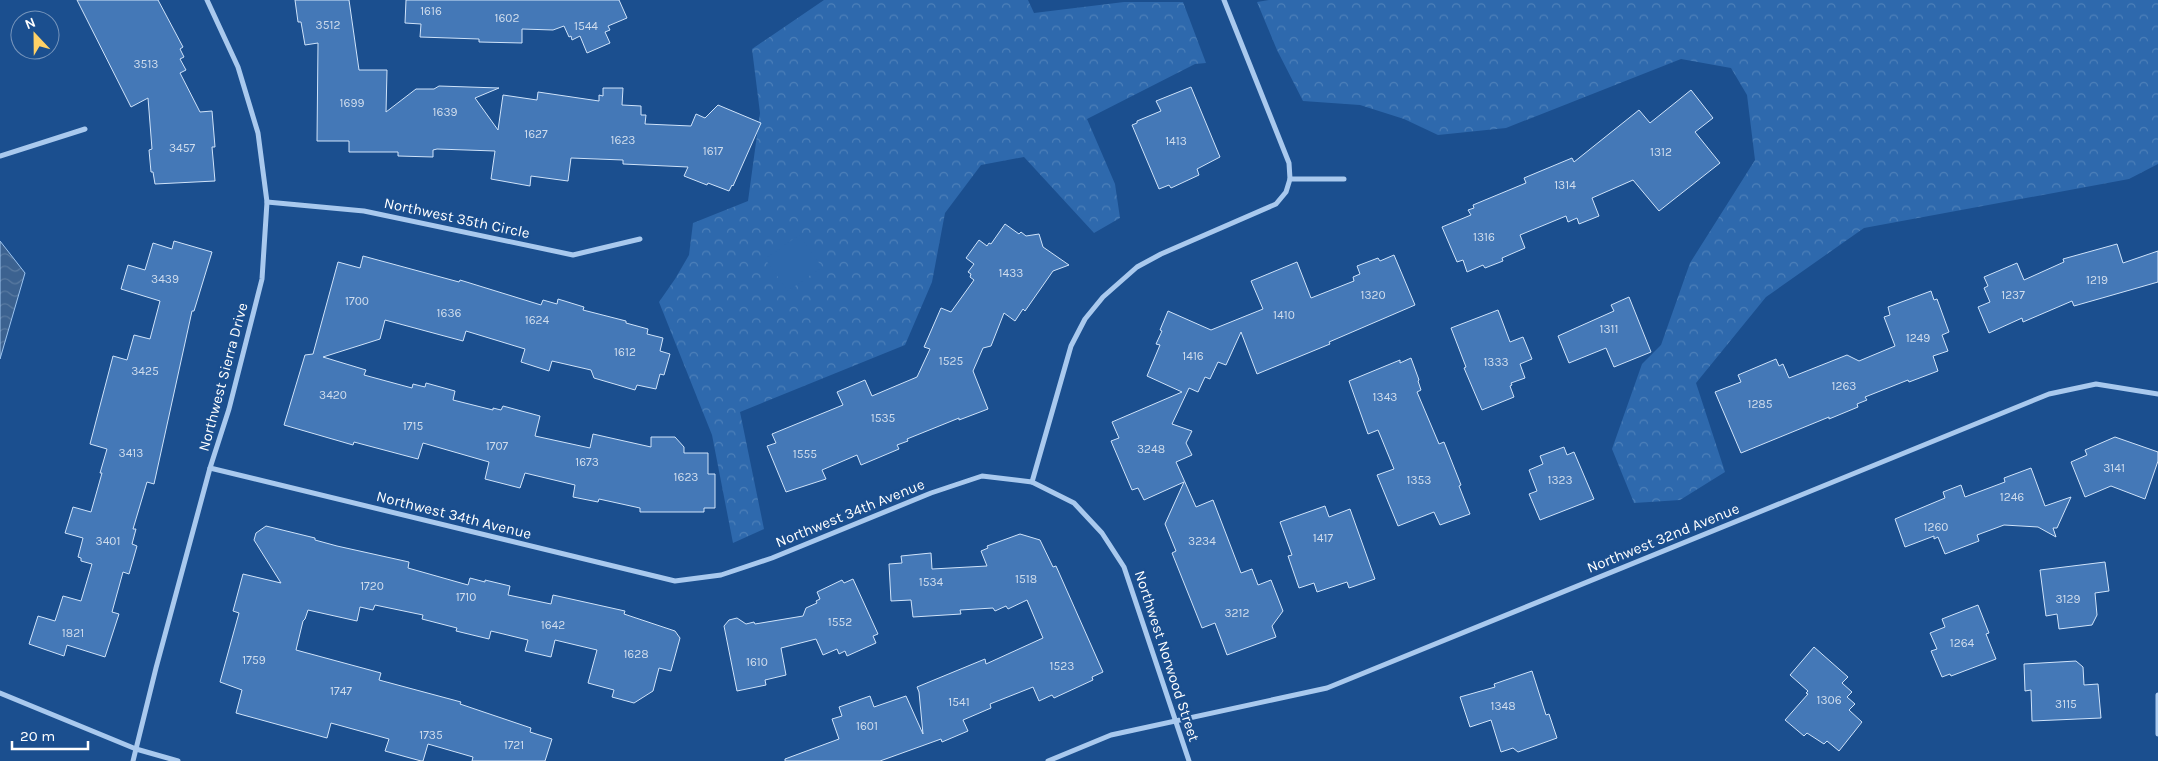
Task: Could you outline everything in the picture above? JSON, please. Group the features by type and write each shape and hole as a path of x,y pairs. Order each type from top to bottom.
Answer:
{"street":[{"name":"Northwest Sierra Drive","path":"133,761 156,668 210,468 229,409 262,279 267,202 258,134 238,67 207,0"},
{"path":"1032,482 1071,346 1085,319 1103,297 1138,267 1161,254 1276,204 1286,192 1290,179 1289,163 1224,0"},
{"path":"0,156 85,129"},
{"path":"1290,179 1344,179"},
{"name":"Northwest 35th Circle","path":"267,202 364,211 573,255 640,238"},
{"name":"Northwest 32nd Avenue","path":"1048,761 1111,735 1327,688 2049,394 2096,384 2158,394"},
{"name":"Northwest 34th Avenue","path":"210,468 675,581 722,575 772,558 931,493 982,476 1032,482"},
{"name":"Northwest Norwood Street","path":"1032,482 1074,503 1102,533 1124,566 1189,761"},
{"path":"0,693 136,749 178,761"},
{"path":"2158,695 2158,734"}],"green space":[{"path":"824,0 1028,0 1034,13 1124,2 1183,2 1206,63 1195,64 1087,119 1115,184 1120,218 1094,233 1024,157 981,165 945,213 932,282 905,345 740,412 764,529 733,543 712,435 659,302 689,255 693,223 748,201 760,113 752,49"},
{"path":"1269,0 2158,0 2158,164 2129,179 1864,228 1766,297 1696,383 1725,472 1680,500 1634,503 1612,449 1642,364 1661,345 1690,263 1755,160 1747,95 1731,68 1681,59 1506,128 1438,135 1404,119 1360,105 1303,101 1277,50 1257,2"},
{"path":"799,235 822,267 788,291 765,259"}],"water":[{"path":"0,241 25,273 0,359"}],"building":[{"path":"77,0 158,0 183,47 180,49 184,57 180,59 186,70 180,73 200,112 212,111 215,147 212,147 215,181 155,184 153,172 151,172 149,150 152,149 148,98 131,107"},
{"path":"295,0 349,0 359,70 387,70 386,112 416,89 434,89 439,86 499,88 475,98 498,130 503,95 537,100 538,92 599,101 599,95 603,96 603,88 623,88 622,105 641,106 641,115 646,115 645,124 691,126 696,114 705,118 718,105 761,123 729,191 684,176 688,167 623,164 623,160 571,158 568,181 531,176 530,186 491,179 495,151 437,149 433,150 433,157 398,156 398,152 349,152 349,141 317,141 318,43 305,45 301,22 298,22"},
{"path":"406,0 619,0 627,18 608,26 610,30 605,32 610,43 587,53 580,36 572,40 564,26 553,30 522,29 522,43 479,42 479,39 420,37 421,24 405,23"},
{"path":"1191,87 1220,157 1197,169 1199,175 1171,188 1169,185 1159,189 1132,125 1161,111 1156,101"},
{"path":"1691,90 1713,118 1695,132 1720,163 1659,211 1633,180 1592,198 1599,216 1579,224 1577,218 1568,222 1566,216 1520,235 1525,248 1502,258 1503,261 1485,268 1483,265 1467,272 1463,260 1457,262 1442,227 1471,215 1468,210 1474,208 1473,205 1526,183 1524,178 1572,158 1574,162 1639,110 1650,123"},
{"path":"1005,224 1019,234 1021,232 1026,236 1039,234 1043,247 1069,265 1053,271 1025,311 1023,309 1015,321 1004,313 991,346 983,348 973,371 988,409 959,420 959,418 907,439 908,441 897,445 899,449 861,465 857,455 822,470 826,479 786,492 767,446 776,443 772,434 843,405 837,392 865,380 872,396 917,377 930,349 924,347 941,308 951,312 974,280 968,272 974,264 966,258 979,240 987,246 989,243 991,244"},
{"path":"174,241 212,252 194,311 192,311 154,484 147,482 133,529 136,529 132,544 137,546 129,574 123,572 112,612 119,614 105,657 67,645 64,656 29,644 38,616 55,621 63,596 81,601 92,564 81,561 81,558 78,557 83,538 65,533 73,507 91,512 102,473 100,473 107,449 90,444 113,356 127,360 134,335 150,339 160,301 121,289 128,265 145,270 153,243 172,249"},
{"path":"2117,244 2123,263 2158,251 2158,282 2074,306 2072,301 2023,322 2022,318 1989,333 1978,307 1990,302 1984,288 1988,286 1984,277 2017,263 2024,280 2064,262 2063,259"},
{"path":"1394,255 1415,305 1329,342 1330,344 1257,374 1241,332 1226,365 1218,362 1210,379 1205,377 1198,392 1189,388 1172,424 1192,431 1186,443 1192,455 1176,462 1196,507 1213,500 1241,573 1252,569 1258,585 1271,580 1283,611 1272,626 1276,637 1227,655 1215,623 1202,628 1172,553 1176,551 1165,524 1184,482 1144,500 1138,488 1132,490 1111,441 1119,438 1112,422 1182,392 1147,376 1160,345 1156,344 1168,311 1211,330 1263,309 1251,281 1297,262 1311,298 1354,281 1353,277 1360,274 1357,266 1378,258 1380,261"},
{"path":"363,256 459,282 460,280 541,305 543,300 557,304 558,299 584,307 583,310 626,321 626,323 648,329 647,334 663,338 660,351 670,354 664,375 660,374 656,389 637,385 635,390 594,378 591,370 552,361 549,371 521,362 525,349 466,331 463,341 385,320 380,339 323,357 366,370 364,375 412,388 413,384 425,387 426,383 455,391 453,400 493,410 493,408 501,410 503,406 540,416 535,436 590,448 593,434 651,447 651,437 675,437 684,447 684,453 708,453 708,474 715,474 715,508 704,508 704,512 640,512 640,508 599,499 598,502 573,497 575,485 525,473 520,488 485,479 489,462 423,443 418,459 354,442 353,445 284,425 305,355 313,354 338,262 360,268"},
{"path":"1931,291 1934,300 1937,299 1949,332 1942,335 1948,351 1933,356 1938,371 1909,382 1908,380 1865,397 1867,400 1857,404 1858,407 1741,453 1715,392 1741,382 1738,375 1776,359 1779,366 1783,364 1789,378 1847,355 1859,361 1895,346 1884,317 1890,315 1888,307"},
{"path":"1629,297 1651,352 1614,367 1606,348 1569,363 1558,336 1614,311 1611,305"},
{"path":"1498,310 1510,342 1523,337 1532,359 1520,364 1525,378 1511,383 1512,385 1510,386 1514,397 1482,410 1464,368 1466,367 1451,328"},
{"path":"1411,358 1421,390 1417,392 1439,444 1444,442 1470,514 1440,525 1434,512 1398,526 1377,475 1394,469 1378,430 1368,434 1349,381 1400,360 1400,363"},
{"path":"2115,437 2158,452 2158,461 2145,499 2111,486 2085,497 2071,462 2087,455 2085,450"},
{"path":"1564,447 1567,455 1574,452 1594,499 1540,520 1529,494 1537,491 1529,470 1543,464 1540,456"},
{"path":"2031,468 2045,506 2071,497 2057,528 2053,528 2056,537 2038,527 2004,525 1977,535 1979,541 1945,554 1938,537 1934,539 1934,536 1905,547 1895,519 1945,498 1943,492 1961,485 1965,497 2005,482 2004,478"},
{"path":"1325,506 1329,517 1350,509 1375,579 1349,588 1347,582 1317,592 1314,583 1299,588 1288,556 1292,555 1280,522"},
{"path":"266,526 315,538 315,540 337,546 409,562 408,568 468,585 470,578 510,586 508,595 551,604 553,595 625,611 624,614 675,631 680,638 671,671 659,668 653,691 634,703 612,697 614,690 588,683 597,650 555,640 551,657 525,651 528,640 491,631 489,639 456,631 457,628 422,619 423,615 375,605 373,610 360,607 357,621 308,610 303,621 296,650 381,673 379,680 461,702 460,704 531,728 530,732 552,739 545,761 472,761 473,757 428,744 423,761 421,761 385,751 389,739 331,723 327,738 236,713 242,690 220,682 239,613 233,611 243,574 281,583 254,540 256,533"},
{"path":"1020,534 1040,540 1053,567 1056,566 1103,672 1092,677 1093,680 1054,698 1052,695 1039,701 1033,687 990,704 991,708 963,720 968,731 942,742 941,739 880,761 785,761 785,759 839,739 832,719 842,716 839,707 870,696 874,707 906,696 923,734 917,687 985,659 986,664 1043,638 1027,600 1008,609 1006,606 995,611 993,608 960,610 961,614 913,617 911,600 891,601 889,564 902,563 901,556 931,553 932,569 987,566 981,551 988,548 987,546"},
{"path":"2105,562 2109,591 2095,593 2097,615 2092,625 2059,629 2057,614 2046,616 2040,570"},
{"path":"853,579 878,634 873,636 876,643 847,656 845,651 839,654 837,649 823,655 816,639 781,648 786,675 765,680 766,685 737,691 724,626 729,620 737,618 746,624 754,622 755,624 803,616 806,608 817,603 816,601 820,599 817,592 842,580 844,583"},
{"path":"1978,605 1989,633 1986,634 1996,659 1951,676 1950,674 1942,677 1931,651 1937,649 1930,633 1945,627 1942,619"},
{"path":"1814,647 1848,677 1842,683 1852,692 1847,697 1855,704 1849,710 1862,722 1839,751 1827,741 1824,744 1807,733 1804,736 1785,720 1808,694 1806,693 1808,691 1790,675"},
{"path":"2076,661 2083,667 2084,685 2098,684 2101,718 2032,721 2031,690 2025,691 2024,664"},
{"path":"1532,671 1546,715 1549,714 1557,738 1518,752 1513,748 1501,752 1491,720 1470,727 1460,697 1495,687 1494,684"}]}
